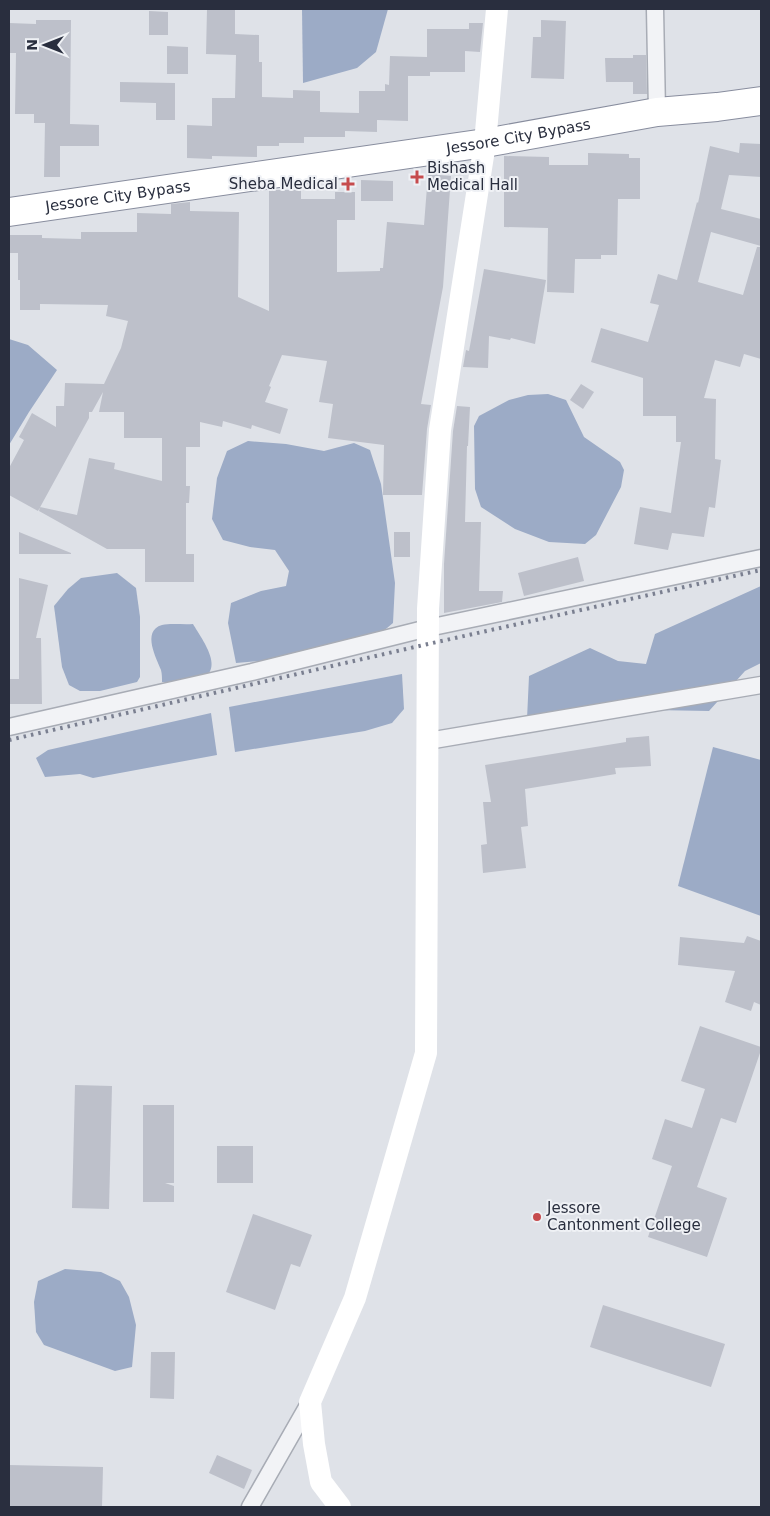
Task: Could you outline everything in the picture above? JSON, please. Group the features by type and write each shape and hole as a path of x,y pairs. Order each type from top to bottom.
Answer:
{"highway":[{"name":"Jessore City Bypass","path":"9,212 485,143 657,112 717,107 761,100"}],"street":[{"path":"250,1507 310,1402 355,1298 426,1053 428,609 440,430 485,143 498,9"},
{"path":"655,9 657,112"},
{"path":"9,727 252,672 428,628 761,558"},
{"path":"428,741 761,685"},
{"path":"310,1402 314,1444 321,1482 340,1507"}],"water":[{"path":"302,9 388,9 376,52 357,68 303,83"},
{"path":"9,339 28,345 57,370 9,445"},
{"path":"548,394 566,400 584,437 620,462 624,470 621,487 596,535 585,544 549,542 515,529 481,507 475,489 474,426 479,416 509,400 528,395"},
{"path":"248,441 286,444 324,451 354,443 370,450 381,484 395,583 393,623 381,633 272,660 236,663 228,623 231,603 261,591 286,586 289,571 275,550 250,547 223,540 212,519 217,478 227,451"},
{"path":"117,573 136,588 140,617 140,677 137,682 100,691 80,691 69,685 62,667 54,606 68,589 81,578"},
{"path":"761,586 761,663 745,671 709,711 653,710 527,719 529,676 590,648 618,661 646,664 655,634"},
{"path":"193,624 210,656 212,664 210,672 194,681 162,682 161,670 152,646 152,633 162,625"},
{"path":"402,674 404,709 392,723 365,731 235,752 229,707"},
{"path":"211,713 217,755 93,778 80,774 45,777 36,758 48,750"},
{"path":"713,747 761,760 761,916 678,886"},
{"path":"65,1269 101,1272 120,1281 129,1297 136,1325 132,1367 115,1371 44,1345 36,1332 34,1302 38,1281"}],"building":[{"path":"207,9 235,9 235,34 259,35 259,62 262,62 262,97 293,98 293,90 320,91 320,112 359,113 359,91 385,91 385,84 389,85 390,56 427,57 427,29 469,29 469,23 483,23 480,52 465,51 465,72 430,72 430,76 408,76 408,121 377,120 377,132 345,131 345,137 304,137 304,143 279,143 279,146 257,146 257,157 212,156 212,159 187,158 187,125 212,126 212,98 235,98 236,55 206,54"},
{"path":"149,11 168,12 168,35 149,35"},
{"path":"36,20 71,20 70,124 99,125 99,146 60,146 60,177 44,177 45,123 34,123 34,114 15,114 16,53 9,53 9,23 36,24"},
{"path":"541,20 566,21 564,79 531,78 533,37 541,37"},
{"path":"167,46 188,47 188,74 167,74"},
{"path":"633,55 646,55 647,94 633,94 633,82 606,82 605,58 633,58"},
{"path":"120,82 175,83 175,120 156,120 156,103 120,102"},
{"path":"740,143 761,144 761,177 729,175 721,209 761,219 761,246 711,232 698,282 743,295 757,247 761,247 761,359 744,354 740,367 715,360 704,398 716,399 715,459 721,460 715,508 709,507 704,537 672,533 668,550 634,544 640,507 671,513 681,442 676,442 676,416 643,416 643,378 591,362 601,328 648,342 659,305 650,303 658,274 677,280 698,203 710,146 739,153"},
{"path":"588,153 629,154 629,158 640,158 640,199 618,199 617,255 601,255 601,259 575,259 574,293 547,292 548,228 504,227 504,156 549,157 549,165 588,165"},
{"path":"428,174 451,176 443,287 421,404 431,405 427,429 422,495 383,495 384,445 328,438 333,404 319,402 327,361 282,355 269,386 271,387 265,402 288,409 280,434 252,425 251,429 223,421 222,427 200,422 200,447 186,447 186,486 190,486 189,503 186,503 186,554 194,554 194,582 145,582 145,549 107,549 39,511 40,508 38,511 9,495 9,468 24,440 19,437 32,413 56,427 56,406 64,406 65,383 104,384 121,348 128,321 106,316 108,305 40,304 40,310 20,310 18,253 9,253 9,235 42,235 42,238 81,239 81,232 137,232 137,213 171,214 171,204 190,202 190,211 239,212 238,297 269,311 269,190 301,190 301,199 335,199 335,192 355,192 355,220 337,220 337,272 380,271 380,268 383,268 387,222 424,225","holes":["103,392 99,412 124,412 124,438 162,438 162,481 114,469 115,463 89,458 77,515 40,507 89,418 89,412 92,412"]},
{"path":"361,180 393,181 393,201 361,201"},
{"path":"484,269 546,280 535,344 511,338 510,340 489,336 488,368 463,367 466,350 469,351"},
{"path":"581,384 594,392 583,409 570,400"},
{"path":"457,406 470,407 465,522 481,522 479,591 503,591 502,602 444,613 444,564 453,431"},
{"path":"19,532 71,553 71,554 19,554"},
{"path":"394,532 410,532 410,557 394,557"},
{"path":"578,557 584,581 524,596 518,573"},
{"path":"19,578 48,585 36,638 41,638 42,704 9,704 9,679 19,679"},
{"path":"649,736 651,766 615,768 616,774 525,789 528,826 521,827 526,868 483,873 481,845 487,844 483,802 491,802 485,765 626,742 626,738"},
{"path":"747,936 761,941 761,1005 754,1002 751,1011 725,1002 735,971 678,965 680,937 744,943"},
{"path":"700,1026 761,1047 736,1123 721,1118 697,1187 727,1198 707,1257 648,1237 672,1166 652,1159 665,1119 692,1128 705,1089 681,1081"},
{"path":"75,1085 112,1086 109,1209 72,1208"},
{"path":"143,1105 174,1105 174,1183 165,1183 174,1186 174,1202 143,1202"},
{"path":"217,1146 253,1146 253,1183 217,1183"},
{"path":"253,1214 312,1235 300,1267 291,1264 275,1310 226,1292"},
{"path":"603,1305 725,1344 711,1387 590,1347"},
{"path":"151,1352 175,1352 174,1399 150,1398"},
{"path":"217,1455 252,1470 244,1489 209,1473"},
{"path":"9,1465 103,1467 102,1507 9,1507"}],"railway":[{"path":"9,740 761,570"}],"place":[{"name":"Bishash Medical Hall","path":"417,177"},
{"name":"Sheba Medical","path":"348,184"},
{"name":"Jessore Cantonment College","path":"537,1217"}]}
